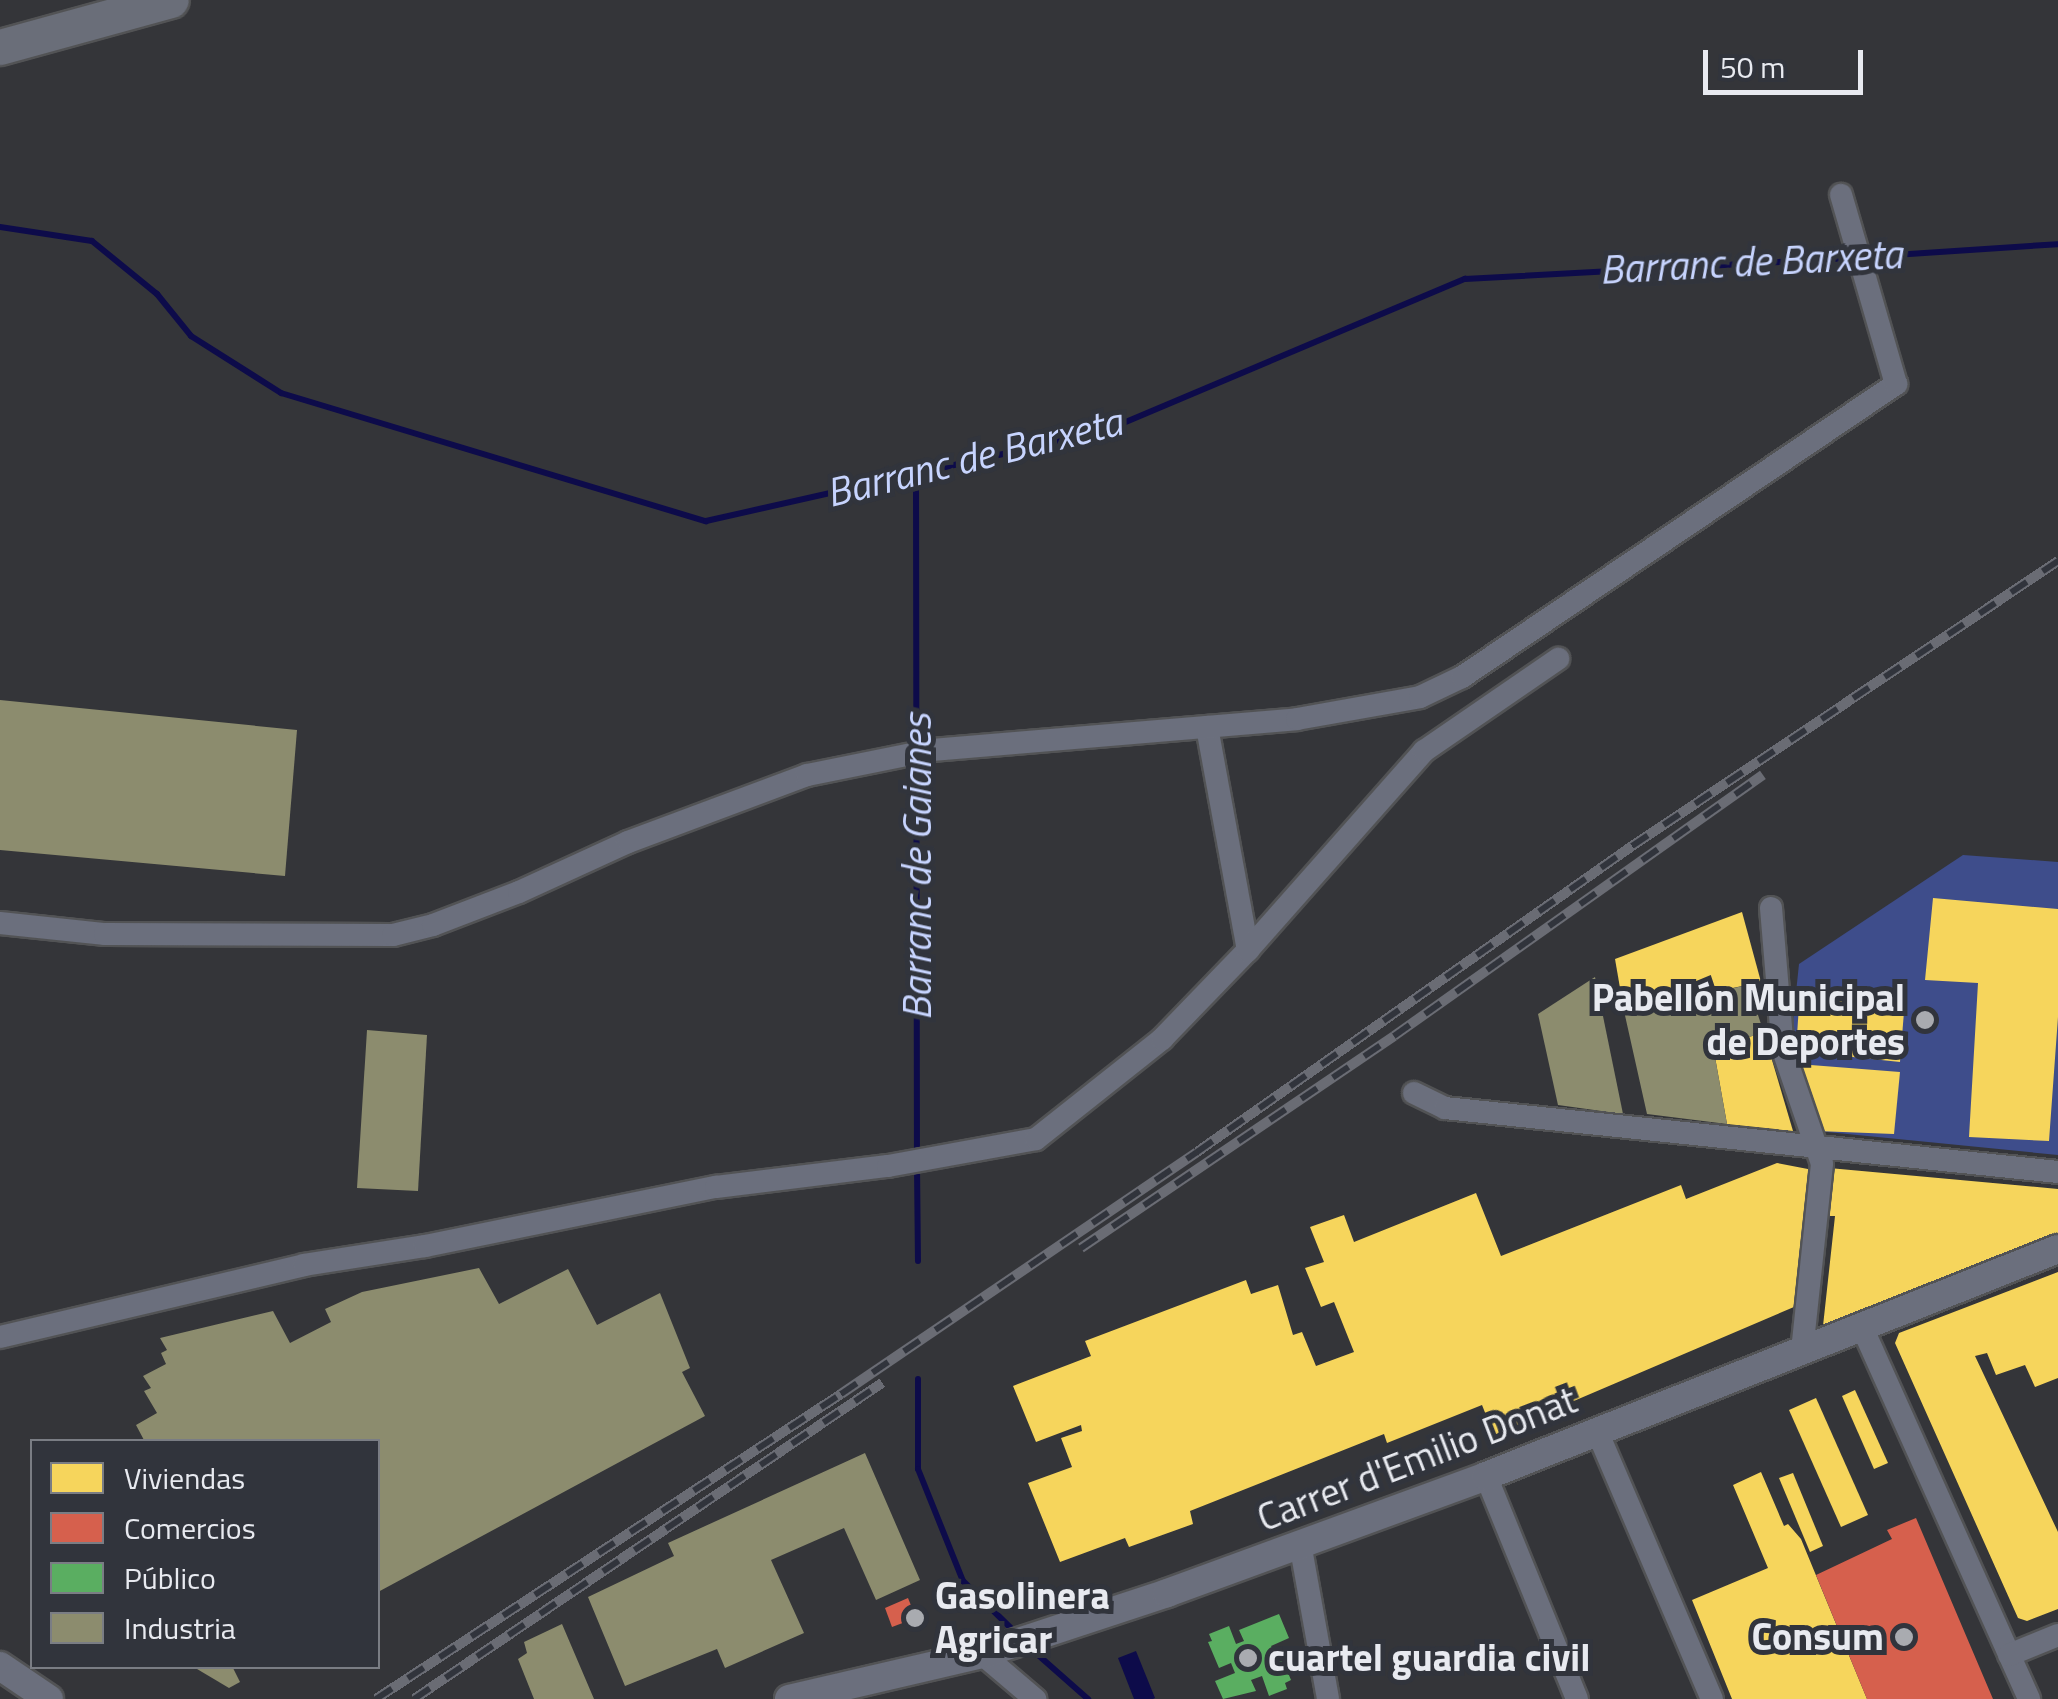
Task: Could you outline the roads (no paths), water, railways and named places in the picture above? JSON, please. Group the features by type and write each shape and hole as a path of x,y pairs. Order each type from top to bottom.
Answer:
{"main road":[{"path":"0,47 171,0"}],"street":[{"path":"0,923 106,934 393,934 433,925 519,892 628,842 807,775 931,750 1297,719 1420,697 1462,677 1896,384 1872,314 1841,195"},
{"path":"0,1337 304,1265 444,1242 716,1187 888,1166 1036,1140 1162,1039 1248,950 1424,752 1558,660"},
{"path":"1207,728 1248,950"},
{"path":"1771,908 1782,991 1783,1050 1822,1164 1802,1351"},
{"path":"1414,1094 1445,1108 2058,1172"},
{"name":"Carrer d'Emilio Donat","path":"789,1699 982,1654 1058,1630 1486,1476 2058,1249"},
{"path":"1862,1327 2029,1699"},
{"path":"1597,1431 1712,1699"},
{"path":"1486,1476 1578,1699"},
{"path":"1300,1542 1328,1699"},
{"path":"2009,1655 2058,1636"},
{"path":"982,1654 1034,1699"},
{"path":"0,1666 49,1699"}],"waterway":[{"name":"Barranc de Barxeta","path":"0,227 92,241 157,294 191,336 281,393 706,521 1102,432 1465,279 1852,258"},
{"name":"Barranc de Barxeta","path":"1864,257 2058,244"},
{"name":"Barranc de Gaianes","path":"916,474 917,1154"},
{"name":"Barranc de Gaianes","path":"917,1167 918,1261"},
{"name":"Barranc de Gaianes","path":"918,1379 918,1469 963,1581 1017,1634"},
{"name":"Barranc de Gaianes","path":"1029,1647 1088,1699"}],"railway":[{"path":"376,1699 841,1394 1197,1152 1632,846 2058,561"},
{"path":"1081,1248 1394,1036 1763,775"},
{"path":"414,1699 882,1383"}],"place":[{"name":"Pabellón Municipal de Deportes","path":"1925,1020"},
{"name":"Gasolinera Agricar","path":"915,1618"},
{"name":"Consum","path":"1904,1637"},
{"name":"cuartel guardia civil","path":"1248,1658"}]}
